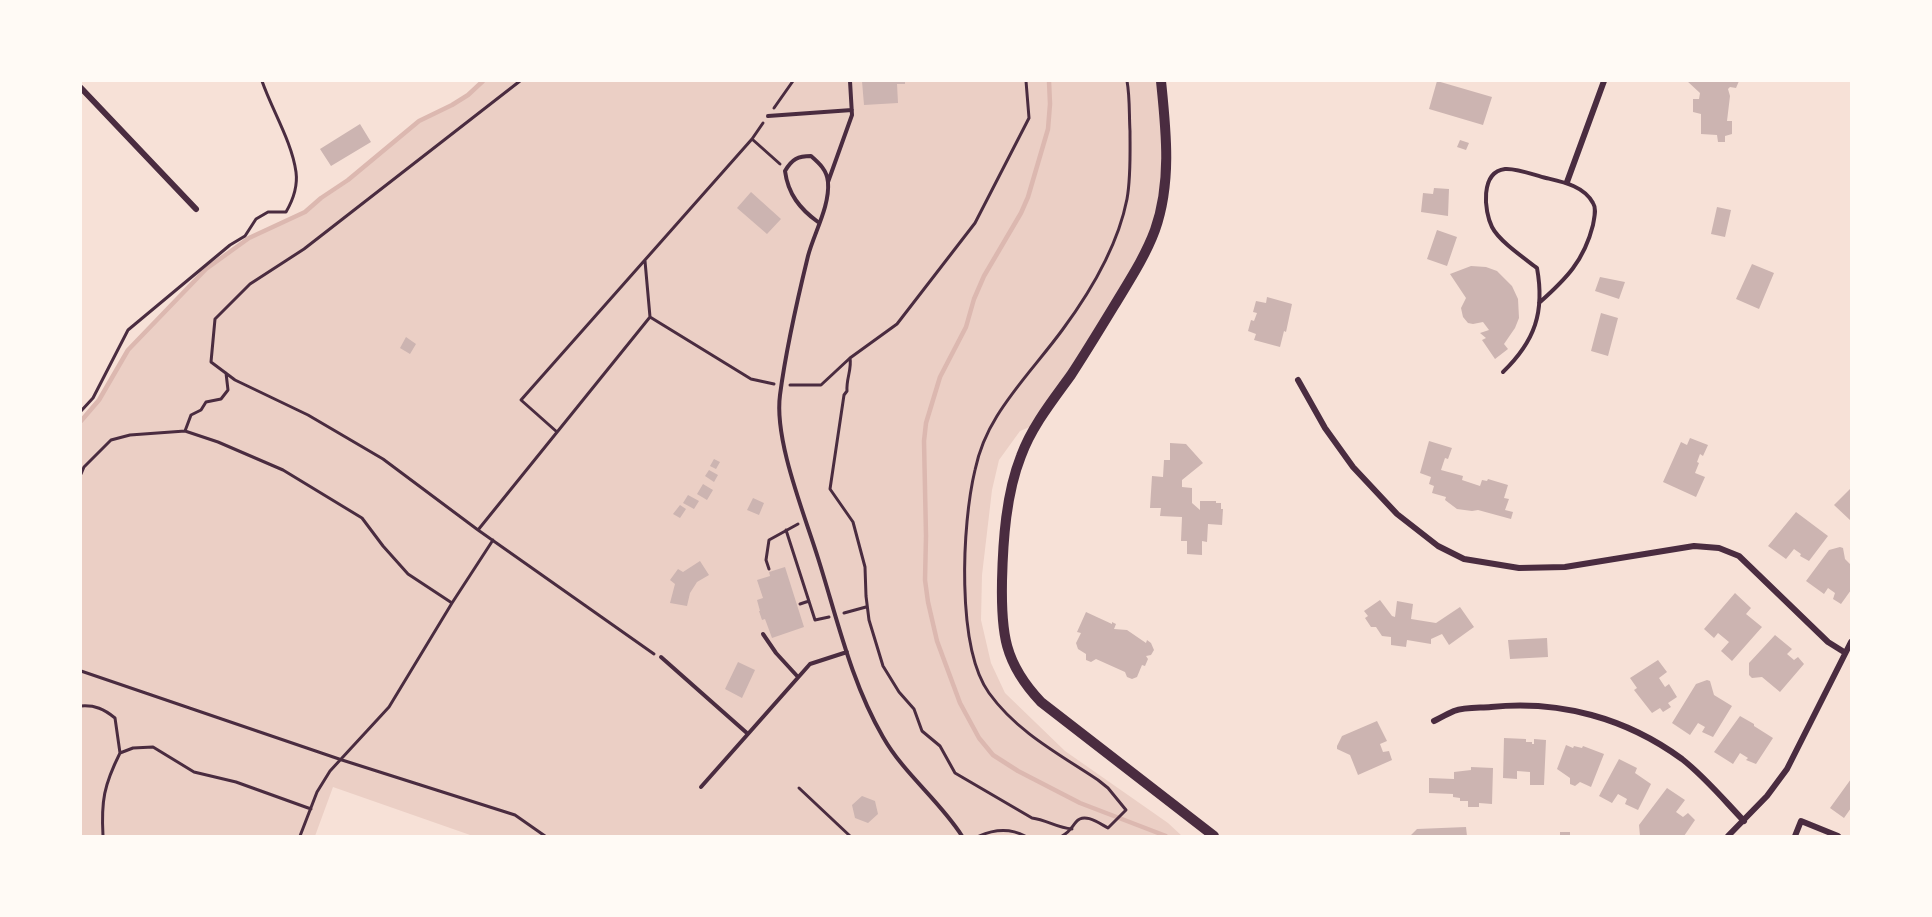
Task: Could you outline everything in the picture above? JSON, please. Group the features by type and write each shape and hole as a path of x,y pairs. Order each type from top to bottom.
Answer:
{"street":[{"path":"1161,81 1166,156 1160,216 1133,275 1044,413 1021,456 1007,517 1002,578 1002,616 1006,645 1014,666 1036,696 1051,711 1214,836"},
{"path":"1567,182 1604,81"},
{"path":"81,88 196,209"},
{"path":"1298,380 1324,428 1353,467 1397,514 1438,546 1464,560 1519,568 1565,567 1694,546 1719,548 1739,556 1828,642 1844,652"},
{"path":"1728,836 1767,796 1787,769 1851,642"},
{"path":"1434,721 1456,710 1515,704 1564,708 1603,718 1633,730 1684,761 1705,779 1744,821"},
{"path":"1795,836 1800,821 1838,836"}],"lane":[{"path":"828,182 852,115 850,81"},
{"path":"768,116 852,110"},
{"path":"818,222 809,216 793,197 788,187 785,171 795,158 811,156 826,173 828,193 808,255 780,396 780,420 784,446 846,652 865,703 898,760 953,821 962,836"},
{"path":"1503,372 1514,361 1536,326 1540,288 1537,268 1492,228 1486,198 1488,180 1497,171 1507,169 1567,182 1586,194 1595,204 1589,242 1578,264 1539,303"},
{"path":"763,634 776,653 798,677"},
{"path":"701,787 810,664 846,652"},
{"path":"661,657 748,734"}],"path":[{"path":"81,411 93,398 128,330 230,245 245,236 256,219 268,212 286,212 294,199 296,173 287,143 262,81"},
{"path":"520,81 304,249 250,284 215,319 211,362 235,380 308,415 383,459 478,530 661,657"},
{"path":"650,317 751,379 782,386 821,385 850,357 897,324 975,223 1029,118 1026,81"},
{"path":"1062,836 1072,829 1079,819 1084,818 1094,820 1108,828 1126,810 1108,788 1035,739 1014,721 989,693 981,680 965,609 964,583 971,488 975,467 987,435 998,415 1075,312 1104,262 1123,214 1130,169 1127,81"},
{"path":"557,432 521,400 752,139 785,171"},
{"path":"478,530 650,317 645,261"},
{"path":"850,357 851,365 846,382 847,391 844,395 830,489 853,522 865,567 869,620 883,666 899,692 914,710 922,731 940,746 955,773 1032,818 1042,819 1061,828 1072,829"},
{"path":"185,431 191,415 201,410 206,402 221,399 228,390 226,373"},
{"path":"81,474 84,467 111,440 130,435 185,431 218,442 283,470 362,518 408,574 452,603"},
{"path":"769,569 766,560 769,540 806,521"},
{"path":"786,530 815,620 867,607"},
{"path":"300,836 317,792 330,771 389,707 452,603 494,540"},
{"path":"800,604 809,601"},
{"path":"81,671 342,760 515,815 545,836"},
{"path":"81,706 92,705 105,710 115,718 120,753 107,778 102,811 103,836"},
{"path":"120,753 133,748 153,747 194,772 236,782 311,809"},
{"path":"799,788 850,836"},
{"path":"979,836 1000,830 1014,830 1025,836"}],"shaded area":[{"path":"483,81 1159,81 1164,174 1154,227 1130,275 1032,426 1020,431 999,460 992,490 982,575 981,620 991,663 1005,693 1065,751 1168,823 1182,836 473,836 333,787 315,836 81,836 81,421 99,400 128,350 206,269 249,238 305,212 348,180 419,121 468,95"}],"building":[{"path":"862,81 905,81 905,84 897,84 898,103 864,105"},
{"path":"1437,81 1492,97 1483,125 1429,109"},
{"path":"1687,81 1739,81 1736,88 1728,89 1730,96 1727,121 1732,121 1732,134 1725,136 1725,142 1718,142 1717,135 1701,134 1701,114 1693,112 1693,99 1699,99 1700,93"},
{"path":"360,124 371,142 331,166 320,149"},
{"path":"1460,140 1469,143 1466,150 1457,147"},
{"path":"1434,188 1449,189 1448,216 1421,212 1423,193 1433,194"},
{"path":"751,192 781,219 767,234 737,208"},
{"path":"1717,207 1731,210 1725,237 1711,234"},
{"path":"1437,230 1457,237 1447,266 1427,259"},
{"path":"1752,264 1774,273 1759,309 1736,299"},
{"path":"1471,266 1486,267 1497,271 1512,286 1518,299 1519,318 1504,344 1508,349 1495,359 1482,340 1486,338 1480,333 1489,330 1483,322 1468,323 1463,317 1461,308 1466,298 1450,274"},
{"path":"1600,277 1625,282 1619,299 1595,291"},
{"path":"1267,297 1292,304 1280,347 1254,340 1256,334 1248,331 1251,320 1254,321 1257,313 1253,312 1256,301 1266,303"},
{"path":"1601,313 1618,318 1608,356 1591,351"},
{"path":"406,337 416,344 410,354 400,348"},
{"path":"1690,438 1708,445 1703,456 1700,454 1697,462 1699,463 1695,473 1705,477 1696,497 1663,482 1681,442 1687,445"},
{"path":"1429,441 1452,448 1441,470 1463,476 1462,480 1480,486 1482,480 1487,481 1488,479 1508,485 1504,498 1509,499 1505,510 1513,512 1511,519 1478,510 1457,509 1445,500 1446,497 1432,493 1434,486 1429,484 1431,477 1420,473"},
{"path":"1170,443 1186,444 1203,463 1182,480 1182,487 1192,488 1192,503 1200,510 1200,501 1216,501 1216,503 1221,503 1221,509 1223,509 1222,525 1208,524 1207,542 1202,541 1202,555 1187,554 1187,541 1181,541 1182,517 1160,516 1161,508 1150,508 1152,476 1163,477 1164,460 1170,460"},
{"path":"714,459 720,462 716,469 710,466"},
{"path":"709,470 718,475 714,482 705,476"},
{"path":"703,484 713,490 707,500 697,494"},
{"path":"1851,488 1851,521 1834,505"},
{"path":"688,495 699,501 694,509 683,503"},
{"path":"753,498 764,503 759,515 747,510"},
{"path":"680,505 686,509 680,518 673,514"},
{"path":"1796,512 1828,536 1809,561 1794,549 1786,559 1768,546"},
{"path":"1843,548 1845,559 1851,565 1851,590 1841,604 1833,599 1835,593 1828,588 1824,594 1806,581 1829,550"},
{"path":"700,561 709,575 697,582 690,593 687,606 670,603 675,584 670,580 678,569 683,572"},
{"path":"785,567 804,627 772,638 765,619 762,620 759,611 757,600 763,598 757,580 770,576 769,572"},
{"path":"1735,593 1751,608 1746,614 1762,627 1732,661 1721,651 1729,642 1718,633 1714,638 1704,629"},
{"path":"1380,600 1392,616 1395,617 1397,601 1413,604 1411,619 1436,623 1460,607 1474,627 1449,645 1442,634 1431,639 1431,644 1407,640 1406,647 1391,645 1391,637 1382,636 1376,627 1371,627 1365,618 1368,616 1364,611"},
{"path":"1086,612 1116,624 1114,629 1127,630 1146,643 1147,640 1151,643 1154,650 1151,655 1146,656 1148,659 1145,666 1142,665 1137,677 1132,679 1127,677 1125,672 1096,659 1091,662 1086,660 1086,654 1078,649 1076,643 1081,633 1077,632"},
{"path":"1775,635 1792,649 1787,654 1794,660 1798,657 1804,664 1780,692 1762,677 1752,678 1749,675 1749,663"},
{"path":"1547,638 1548,657 1510,659 1508,640"},
{"path":"1658,660 1667,672 1659,678 1665,687 1669,684 1677,697 1668,703 1671,707 1663,712 1660,708 1652,713 1634,690 1637,688 1630,678"},
{"path":"738,662 755,670 742,698 725,689"},
{"path":"1710,681 1714,695 1732,706 1713,737 1702,732 1705,727 1698,723 1690,735 1672,723 1696,684"},
{"path":"1740,716 1773,738 1756,764 1746,760 1748,758 1740,753 1733,764 1714,752"},
{"path":"1377,721 1387,741 1380,744 1383,752 1389,751 1392,760 1358,775 1350,755 1337,749 1337,746 1342,736"},
{"path":"1504,738 1526,739 1526,742 1532,742 1532,744 1534,744 1534,739 1546,740 1544,785 1530,785 1530,772 1517,771 1517,779 1503,778"},
{"path":"1566,745 1573,748 1583,746 1604,754 1591,787 1580,782 1575,786 1570,784 1570,778 1557,769"},
{"path":"1619,759 1637,768 1635,773 1651,784 1638,810 1625,804 1627,799 1618,794 1612,803 1599,796"},
{"path":"1471,767 1493,768 1492,804 1479,803 1479,807 1468,807 1468,801 1460,801 1460,798 1453,797 1453,794 1429,793 1429,778 1454,779 1454,772 1471,770"},
{"path":"1851,779 1851,808 1844,818 1830,808"},
{"path":"1667,788 1685,800 1676,812 1683,817 1688,813 1695,820 1684,836 1640,836 1639,825"},
{"path":"862,796 875,801 878,814 868,823 855,818 852,805"},
{"path":"1466,827 1467,836 1410,836 1417,829"},
{"path":"1560,832 1570,832 1570,836 1560,836"}],"waterway":[{"path":"81,421 99,400 128,350 206,269 249,238 305,212 348,180 419,121 452,105 468,95 483,81"},
{"path":"1049,81 1048,129 1028,197 984,276 966,327 940,377 926,423 924,441 925,580 928,602 937,641 960,703 979,738 993,755 1018,771 1080,803 1166,836"}]}
